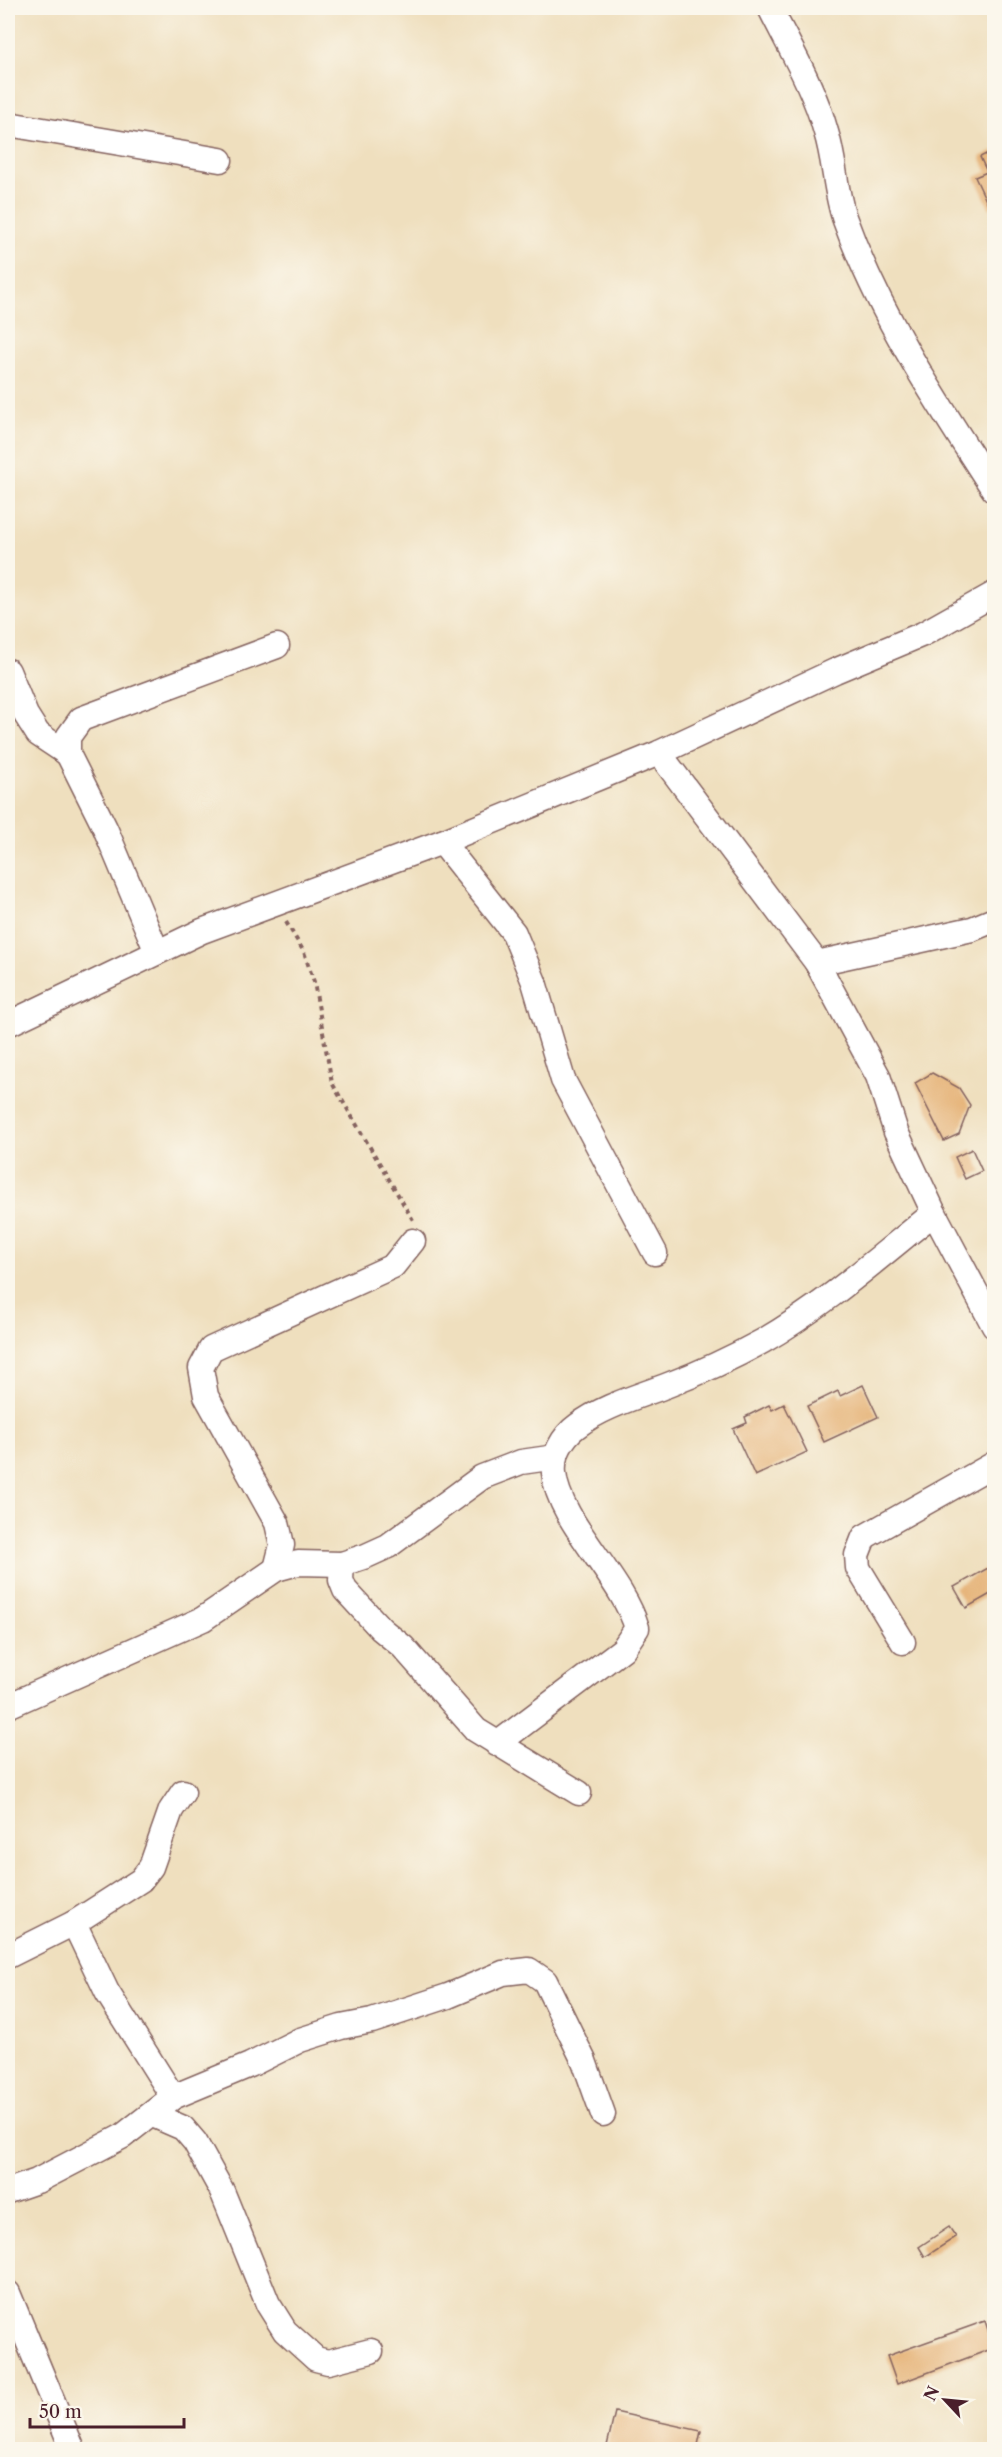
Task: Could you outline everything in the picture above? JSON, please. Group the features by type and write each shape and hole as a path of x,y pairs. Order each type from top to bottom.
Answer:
{"street":[{"path":"770,8 818,104 833,157 844,218 873,285 930,391 994,490"},
{"path":"8,124 220,160"},
{"path":"8,1024 202,931 442,842 659,753 835,671 923,634 994,594"},
{"path":"157,952 105,828 68,754 68,737 81,719 277,646"},
{"path":"8,671 26,715 38,734 68,754"},
{"path":"659,753 817,963 878,1076 896,1132 934,1213 994,1326"},
{"path":"442,842 514,933 534,982 563,1080 655,1253"},
{"path":"817,963 972,929 994,920"},
{"path":"496,1744 623,1649 638,1629 633,1613 610,1574 570,1516 554,1476 556,1456 567,1435 599,1412 700,1373 764,1340 827,1297 934,1213"},
{"path":"276,1569 282,1545 277,1523 206,1396 201,1368 211,1349 393,1266 413,1242"},
{"path":"8,1706 203,1619 276,1569 298,1563 342,1564 388,1546 482,1477 522,1462 556,1456"},
{"path":"903,1642 858,1568 857,1555 864,1537 994,1464"},
{"path":"342,1564 342,1580 345,1590 381,1629 403,1647 476,1730 579,1793"},
{"path":"8,1956 74,1923 141,1880 152,1867 171,1810 183,1792"},
{"path":"74,1923 107,1992 173,2097"},
{"path":"8,2191 37,2181 79,2161 123,2136 153,2115 173,2097 250,2065 300,2040 340,2027 372,2021 448,1996 503,1973 529,1970 545,1981 584,2061 603,2114"},
{"path":"153,2115 183,2128 195,2142 222,2191 268,2304 285,2331 316,2359 328,2362 372,2351"},
{"path":"8,2293 73,2450"}],"path":[{"path":"275,903 304,952 314,981 332,1083 415,1223 413,1242"}],"building":[{"path":"994,150 994,207 990,209 975,177 987,172 980,157"},
{"path":"932,1073 959,1088 970,1105 959,1134 944,1141 915,1083"},
{"path":"972,1149 982,1171 965,1179 955,1157"},
{"path":"863,1385 878,1417 824,1442 807,1406 838,1391 840,1396"},
{"path":"784,1404 807,1452 755,1476 733,1429 747,1423 745,1417 769,1405 772,1410"},
{"path":"988,1568 994,1579 994,1592 966,1608 954,1587"},
{"path":"949,2227 956,2237 925,2257 919,2247"},
{"path":"985,2321 994,2348 897,2384 887,2356"},
{"path":"615,2412 701,2431 697,2450 606,2450"}]}
